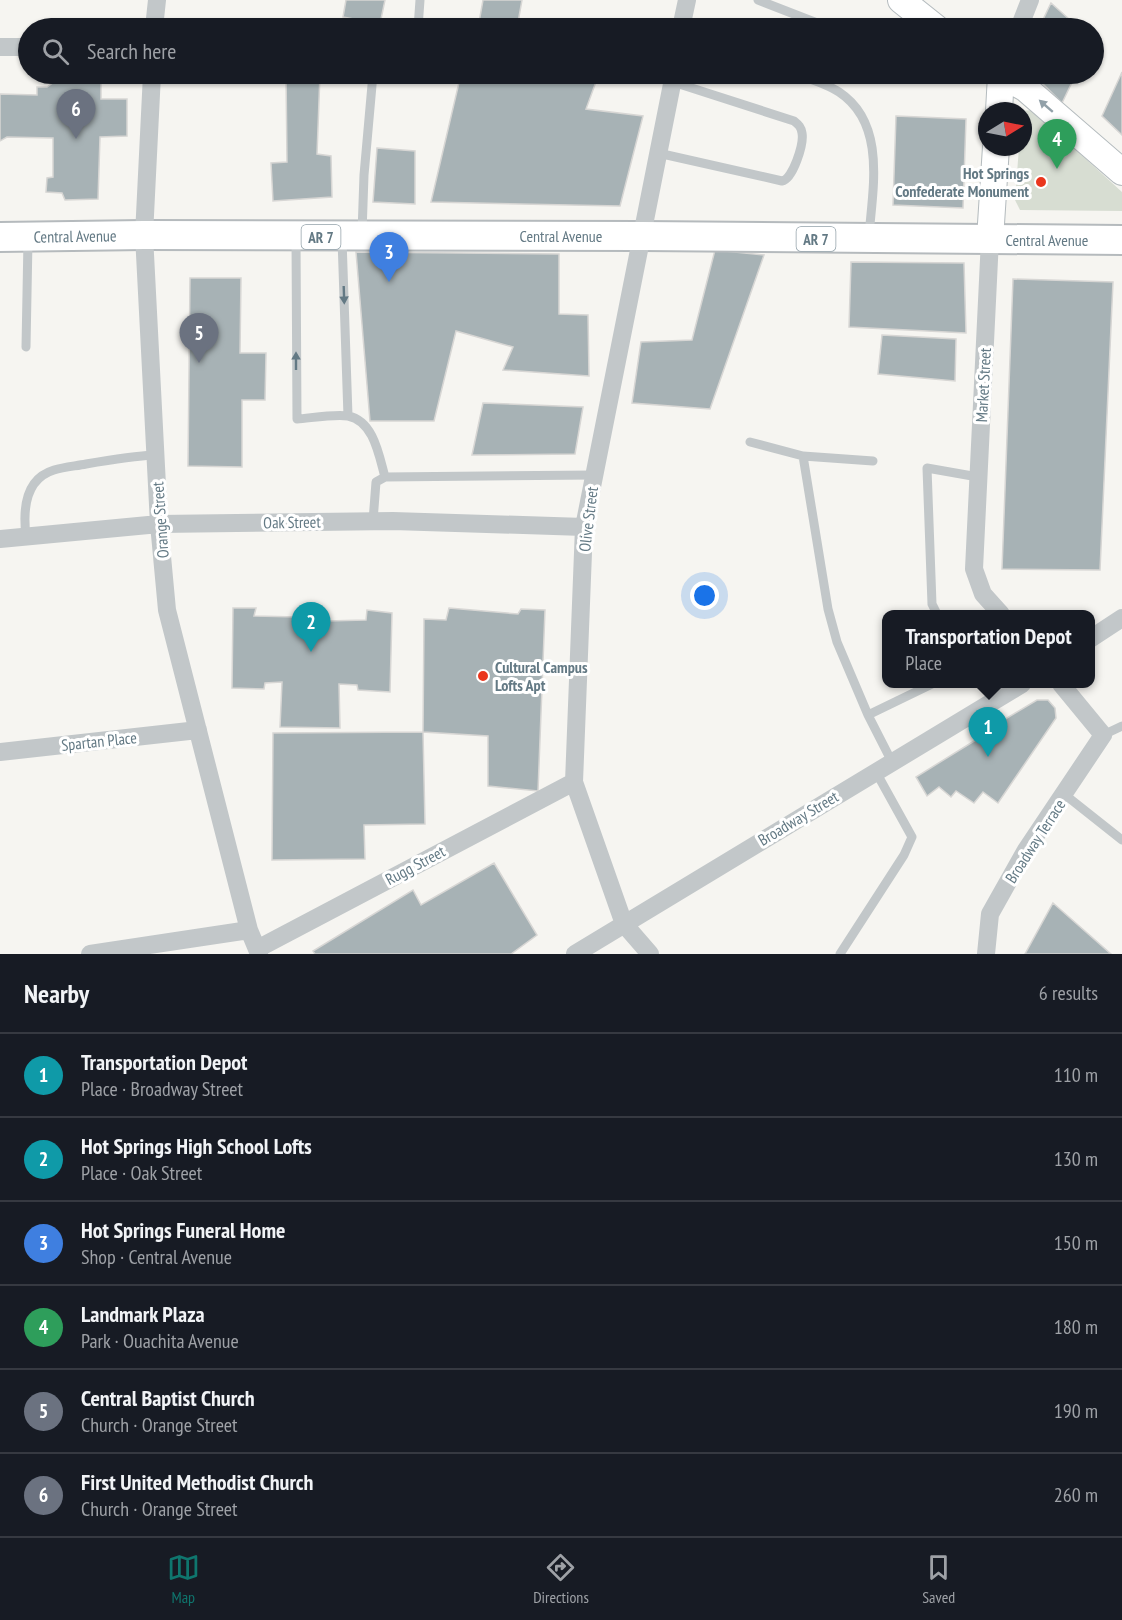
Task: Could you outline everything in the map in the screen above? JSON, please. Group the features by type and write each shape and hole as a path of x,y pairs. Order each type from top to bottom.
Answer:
{"main road":[{"name":"Central Avenue","path":"0,237 642,236 1122,240"}],"street":[{"path":"155,18 157,0"},
{"path":"683,18 687,0"},
{"path":"901,0 924,18"},
{"path":"1023,18 1030,0"},
{"path":"0,47 18,47"},
{"name":"Orange Street","path":"152,84 144,235 159,524 167,610 249,930 258,951"},
{"name":"Olive Street","path":"650,954 624,924 574,782 584,527 672,84"},
{"path":"999,102 1000,84"},
{"path":"1018,84 1122,172"},
{"name":"Market Street","path":"995,156 974,569 983,594 997,610"},
{"name":"Oak Street","path":"0,539 159,524 373,521 584,527"},
{"path":"1095,636 1122,618"},
{"name":"Broadway Street","path":"575,954 1015,688"},
{"path":"1064,688 1103,735"},
{"name":"Spartan Place","path":"0,752 198,730"},
{"name":"Broadway Terrace","path":"986,954 990,914 1026,850 1103,735"},
{"name":"Rugg Street","path":"258,951 574,782"},
{"path":"90,954 249,930"}],"lane":[{"path":"419,18 420,0"},
{"path":"758,0 804,18"},
{"path":"348,416 352,237 364,175 372,84"},
{"path":"658,153 782,181 792,174 803,136 800,126 794,121 690,84"},
{"path":"821,84 838,91 855,105 867,126 873,148 874,170 869,239"},
{"path":"26,347 28,237"},
{"path":"296,237 297,419 348,416 361,421 375,441 385,477"},
{"path":"750,442 803,456 873,460"},
{"path":"26,536 25,503 30,489 40,477 53,470 129,456 156,454"},
{"path":"803,456 828,609 837,642 868,715 892,762"},
{"path":"935,610 932,604 927,468 978,477"},
{"path":"373,521 376,482 385,477 594,475"},
{"path":"868,715 924,688"},
{"path":"1103,735 1122,726"},
{"path":"840,954 904,855 912,837 876,772"},
{"path":"1064,794 1122,840"}],"shaded area":[{"path":"1032,110 1122,192 1122,211 1020,210 1015,200 1018,156 1032,156"}],"building":[{"path":"346,0 385,0 381,18 343,17"},
{"path":"483,0 522,0 519,18 480,18"},
{"path":"1051,3 1068,18 1044,18"},
{"path":"1122,72 1122,135 1102,116"},
{"path":"51,84 101,84 101,99 127,99 127,136 100,137 98,199 65,200 62,193 46,192 47,178 53,177 53,138 7,137 0,141 0,94 37,95 37,87 47,87"},
{"path":"286,84 320,84 317,154 331,156 332,197 273,201 271,163 287,162"},
{"path":"459,84 595,84 586,109 643,116 620,206 431,202"},
{"path":"1043,84 1071,84 1062,103"},
{"path":"896,116 966,119 963,208 893,205"},
{"path":"377,148 415,151 415,204 373,202"},
{"path":"715,250 764,255 710,409 632,403 641,342 692,340"},
{"path":"356,252 559,254 559,314 588,315 589,376 503,370 513,347 456,331 434,421 370,421"},
{"path":"851,262 964,263 966,333 849,327"},
{"path":"190,278 241,278 240,353 266,353 265,400 242,400 242,467 188,466"},
{"path":"1013,279 1113,282 1100,570 1002,569"},
{"path":"882,335 956,339 955,381 878,374"},
{"path":"483,403 583,407 575,454 472,455"},
{"path":"233,608 256,608 254,616 298,617 298,611 324,609 326,621 366,620 367,610 392,613 390,692 358,690 357,685 339,684 340,728 280,727 282,682 265,683 264,689 232,688"},
{"name":"Cultural Campus Lofts Apt","path":"449,608 518,614 521,609 545,610 538,791 488,786 488,736 423,732 424,619 446,620"},
{"path":"1037,700 1048,700 1055,708 1056,718 998,803 983,792 974,803 956,791 951,797 939,787 927,796 916,777 979,738 977,736"},
{"path":"423,732 425,824 364,825 365,859 272,860 273,733"},
{"path":"494,863 537,935 511,954 315,954 313,951 413,890 421,905"},
{"path":"1053,903 1111,954 1025,954"}],"place":[{"name":"First United Methodist Church","path":"76,139"},
{"name":"Landmark Plaza","path":"1057,169"},
{"name":"Hot Springs Confederate Monument","path":"1041,182"},
{"name":"Hot Springs Funeral Home","path":"389,282"},
{"name":"Central Baptist Church","path":"199,363"},
{"name":"Hot Springs High School Lofts","path":"311,652"},
{"name":"Cultural Campus Lofts Apt","path":"483,676"},
{"name":"Transportation Depot","path":"988,757"}]}
